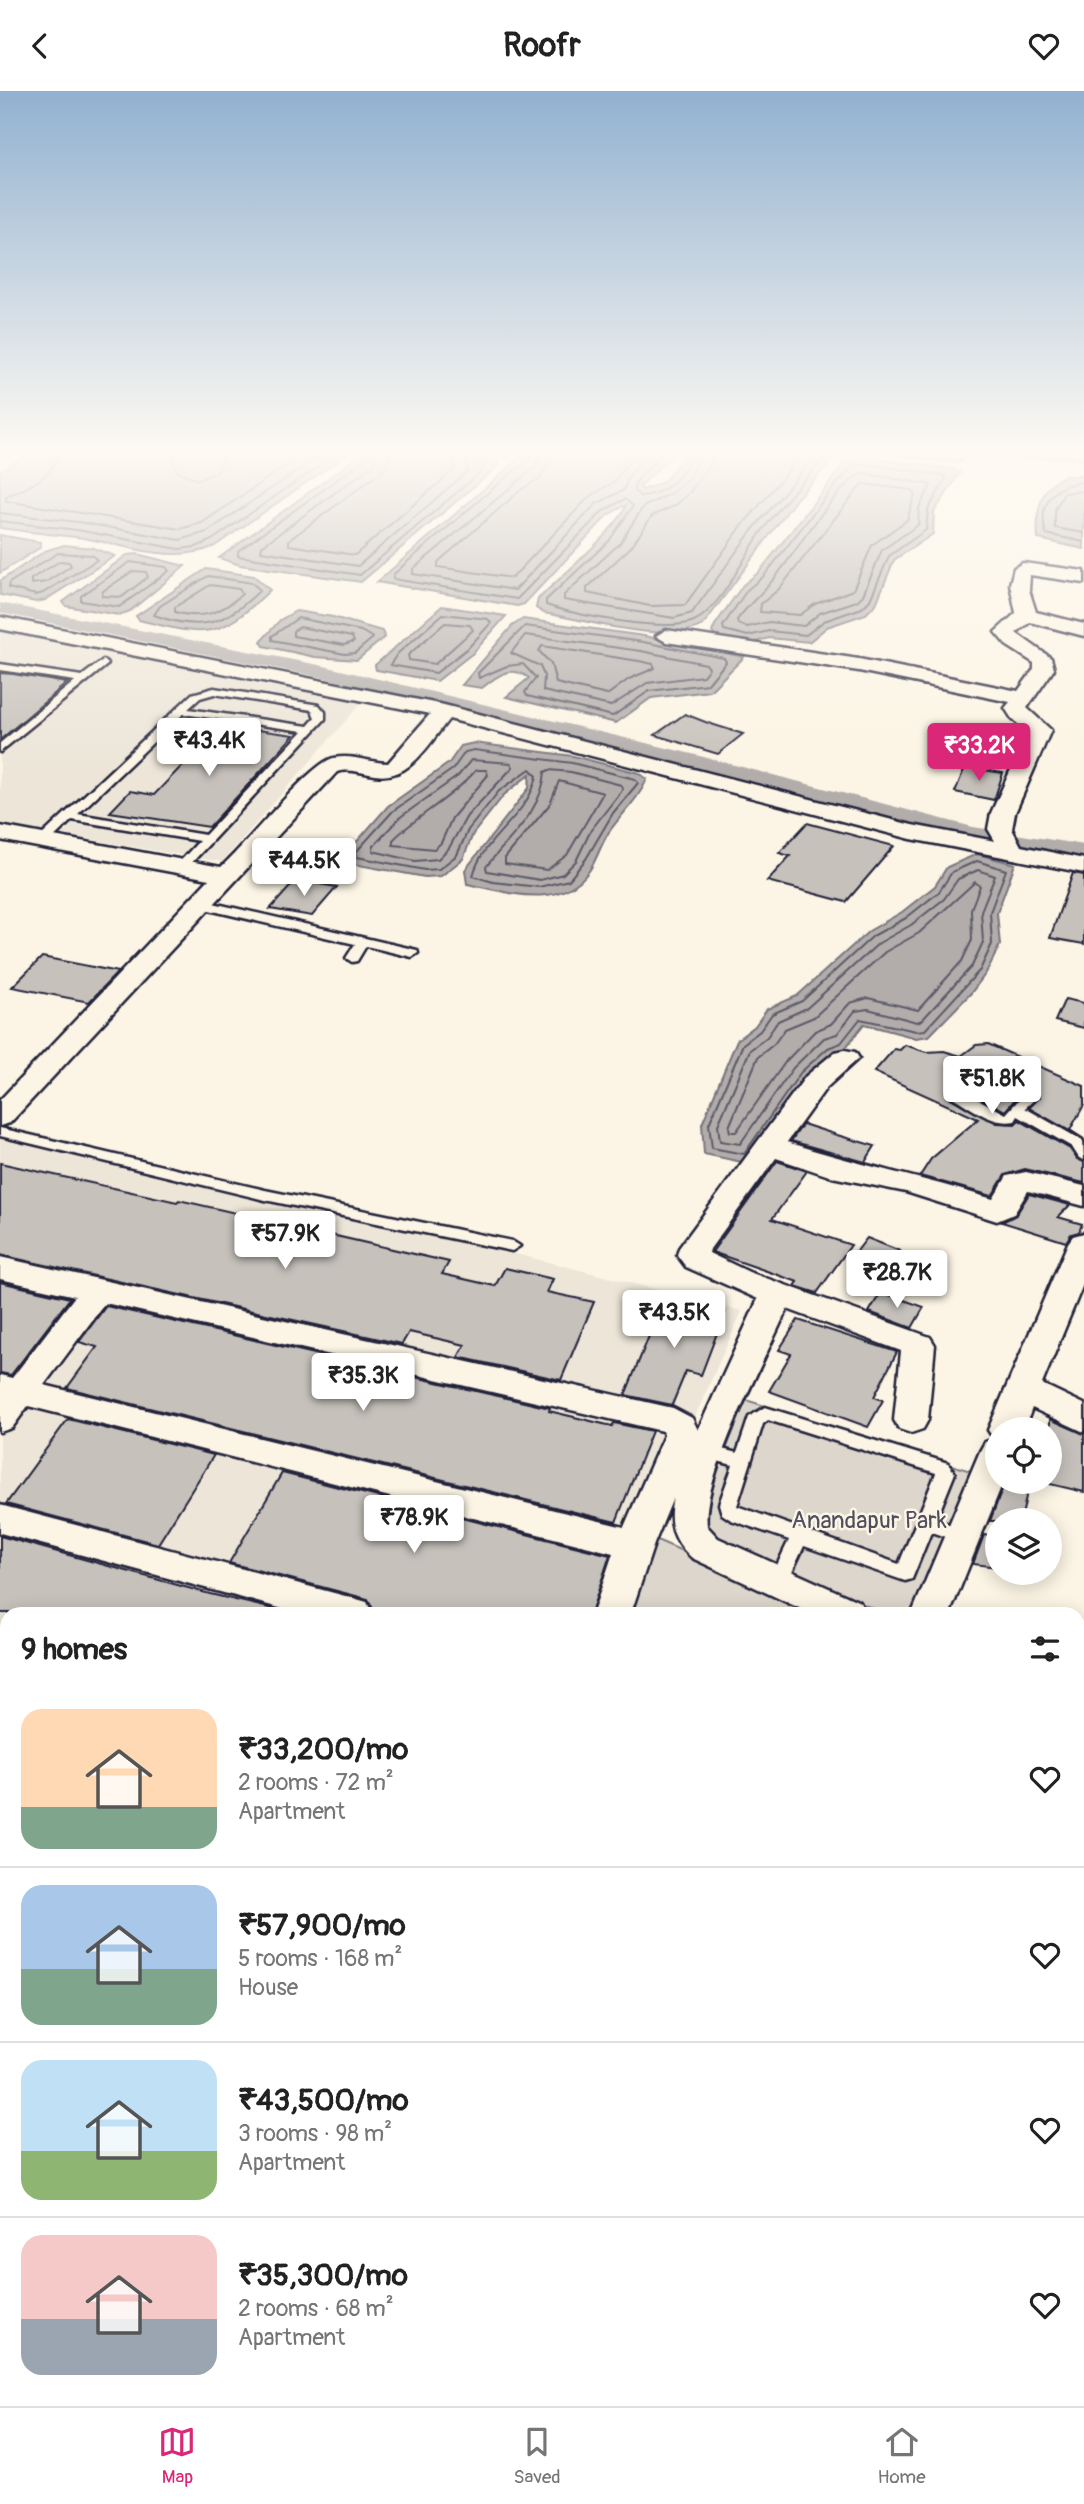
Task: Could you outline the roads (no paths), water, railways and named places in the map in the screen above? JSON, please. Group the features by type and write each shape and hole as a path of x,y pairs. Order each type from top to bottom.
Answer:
{"street":[{"path":"1007,842 1003,813 1040,730 1019,715 1016,708 1044,669 1044,662 1036,653 1013,641 1005,632 1026,615 1027,608 1018,593 1018,580 1023,568 1084,577"},
{"path":"1026,615 1084,629"},
{"path":"0,623 444,711 911,832 1007,842 1084,866"},
{"path":"666,636 859,665 1023,698"},
{"path":"0,1117 329,767 344,764 387,771 396,768 444,711"},
{"path":"0,833 180,869 226,875"},
{"path":"845,1058 816,1082 693,1255 738,1280 918,1345 911,1420"},
{"path":"768,1146 843,1170 912,1184 997,1211 1003,1207 1018,1183 1026,1181 1084,1196"},
{"path":"1011,1417 1084,1243"},
{"path":"0,1268 673,1421 682,1435 635,1544 614,1607"},
{"path":"96,1291 7,1400 635,1544"},
{"path":"777,1294 707,1452 688,1511 692,1536 705,1548 833,1607"},
{"path":"1023,1389 1084,1419"},
{"path":"933,1607 985,1483"},
{"path":"0,1519 330,1607"}],"lane":[{"path":"0,749 103,663"},
{"path":"0,667 84,679"},
{"path":"43,841 196,696 214,691 315,706 320,712 320,719 180,869"},
{"path":"181,711 310,729"},
{"path":"70,815 208,839"},
{"path":"200,904 412,953"},
{"path":"352,958 363,941"},
{"path":"954,1092 1000,1118 1010,1118 1031,1093 986,1069"},
{"path":"1016,1109 1078,1145 1084,1155"},
{"path":"0,1132 265,1195 512,1245"},
{"path":"765,1413 942,1468 946,1473 905,1574 737,1515 728,1509 743,1461 755,1421 765,1413"},
{"path":"707,1452 743,1461"},
{"path":"925,1523 963,1536"},
{"path":"778,1582 800,1536"}],"water":[{"path":"0,558 24,558 0,573"},
{"path":"34,558 112,558 45,600 36,602 0,595 0,581"},
{"path":"123,558 153,558 185,566 130,611 119,615 66,606 63,602"},
{"path":"219,558 389,558 361,582 240,565"},
{"path":"405,558 567,558 524,604 517,606 377,582"},
{"path":"581,558 753,558 703,625 688,631 669,633 625,629 544,613 536,608 538,599"},
{"path":"770,558 897,558 876,604 866,614 827,627 809,642 769,638 751,643 715,636 712,632 715,625 743,585 759,572"},
{"path":"206,569 254,576 270,590 237,618 211,630 181,630 139,620 136,616"},
{"path":"442,606 506,616 473,653 437,681 376,670 375,665"},
{"path":"296,611 333,617 382,631 385,637 357,660 315,657 264,646 261,641 280,620"},
{"path":"523,619 644,636 744,657 710,691 651,698 616,723 506,697 529,678 516,672 504,673 482,688 462,685 512,626"},
{"path":"474,743 573,756 639,773 647,779 635,800 609,832 589,871 577,883 563,891 548,895 516,894 467,884 465,870 529,788 530,774 504,795 473,834 463,859 441,876 425,877 347,863 346,854 388,806 449,763 461,746"},
{"path":"977,854 1015,864 997,913 1000,945 986,973 971,993 929,1036 916,1038 864,1024 843,1051 834,1050 805,1079 746,1163 704,1154 702,1124 737,1040 755,1026 767,1009 797,996 869,931 902,912 935,886 947,867"}],"waterway":[{"path":"0,608 324,672 692,760 972,833 1084,852"}],"park label":[{"name":"Anandapur Park","path":"869,1520"}]}
